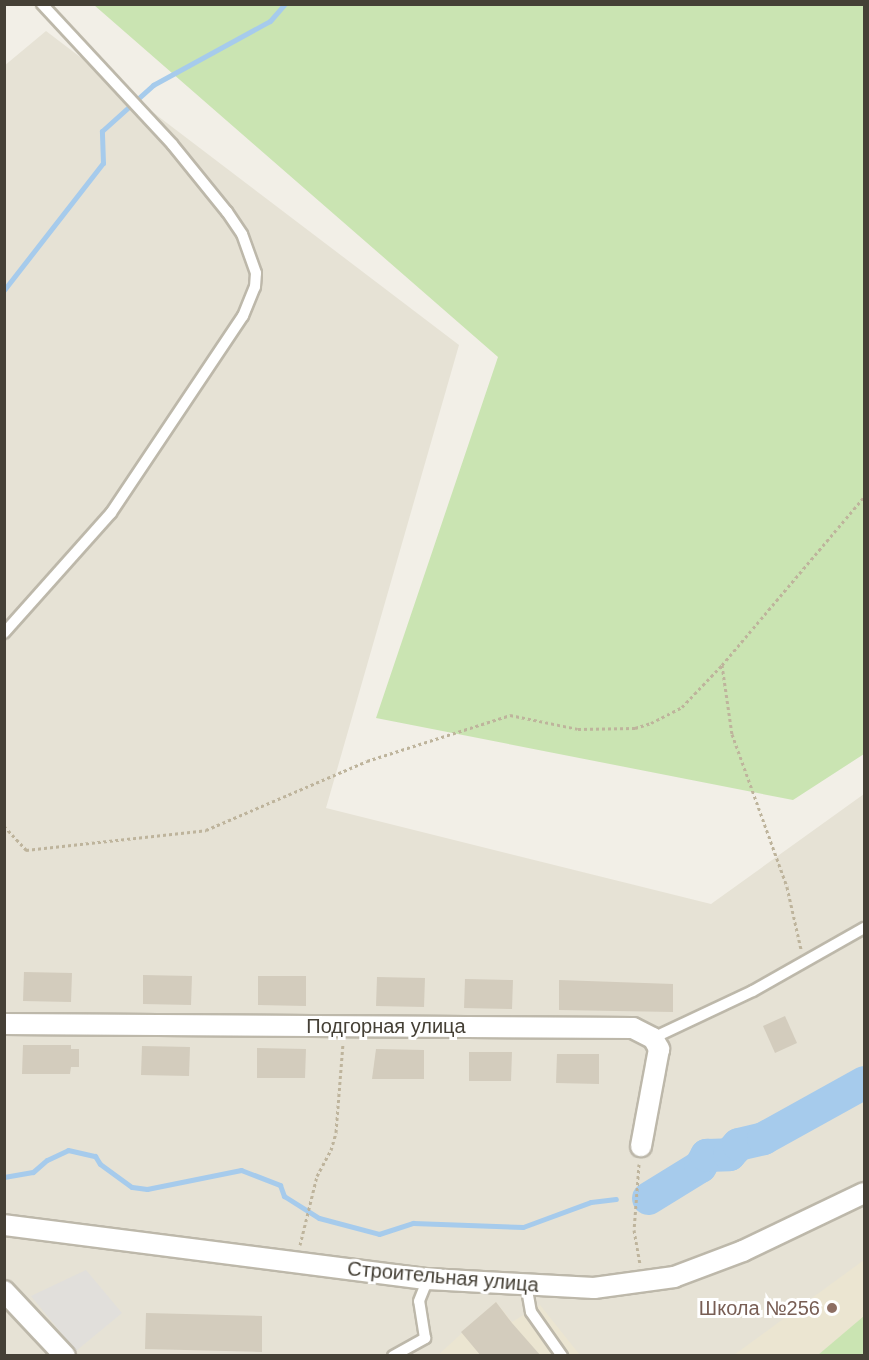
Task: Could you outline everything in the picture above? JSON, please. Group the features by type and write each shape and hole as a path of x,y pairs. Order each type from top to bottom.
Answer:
{"street":[{"name":"Подгорная улица","path":"4,1024 633,1028 653,1038"},
{"path":"641,1146 659,1049 653,1038"},
{"name":"Строительная улица","path":"4,1226 428,1279 594,1288 644,1284 743,1251 864,1193"},
{"path":"4,1292 65,1356"}],"lane":[{"path":"4,633 111,513 243,316 255,287 256,273 242,234 220,204 172,144 42,4"},
{"path":"653,1038 804,963 864,928"},
{"path":"393,1356 425,1338 419,1301 428,1279"},
{"path":"526,1284 531,1312 562,1356"}],"path":[{"path":"4,826 26,850 206,830 367,761 510,716 578,729 635,728 682,707 722,665 790,581 830,542 864,497"},
{"path":"722,665 732,734 787,887 804,963"},
{"path":"302,1226 317,1176 331,1150 341,1107 344,1026"},
{"path":"638,1178 634,1230 644,1284"}],"shaded area":[{"path":"46,31 459,345 326,808 711,904 864,794 864,1355 5,1356 4,66"},
{"name":"Школа №256","path":"864,1260 864,1355 734,1355"},
{"path":"86,1270 122,1313 76,1351 31,1296"},
{"path":"496,1302 512,1322 540,1305 580,1355 437,1356"}],"green space":[{"path":"94,5 864,5 864,754 793,800 376,718 498,357"},
{"path":"864,1316 864,1355 818,1355"}],"building":[{"path":"24,972 72,973 71,1002 23,1001"},
{"path":"143,975 192,976 191,1005 143,1004"},
{"path":"258,976 306,976 306,1006 258,1005"},
{"path":"377,977 425,978 424,1007 376,1006"},
{"path":"465,979 513,980 512,1009 464,1008"},
{"path":"559,980 673,984 673,1012 559,1010"},
{"path":"785,1016 797,1043 775,1053 763,1026"},
{"path":"23,1045 71,1045 71,1049 79,1049 79,1067 71,1067 70,1074 22,1074"},
{"path":"142,1046 190,1047 189,1076 141,1075"},
{"path":"257,1048 306,1049 305,1078 257,1078"},
{"path":"376,1049 424,1050 424,1079 372,1079"},
{"path":"469,1052 512,1052 511,1081 469,1081"},
{"path":"557,1054 599,1054 599,1084 556,1083"},
{"path":"496,1302 541,1356 481,1356 461,1332"},
{"path":"146,1313 262,1316 262,1352 145,1349"}],"waterway":[{"path":"4,290 103,163 102,131 153,85 270,21 285,4"},
{"path":"648,1198 700,1166 706,1155 729,1154 738,1144 763,1138 864,1082"},
{"path":"4,1177 33,1172 47,1160 68,1150 95,1156 100,1164 132,1187 147,1189 241,1170 280,1185 284,1196 319,1218 379,1234 413,1223 523,1227 591,1202 616,1199"}],"place":[{"name":"Школа №256","path":"832,1308"}]}
